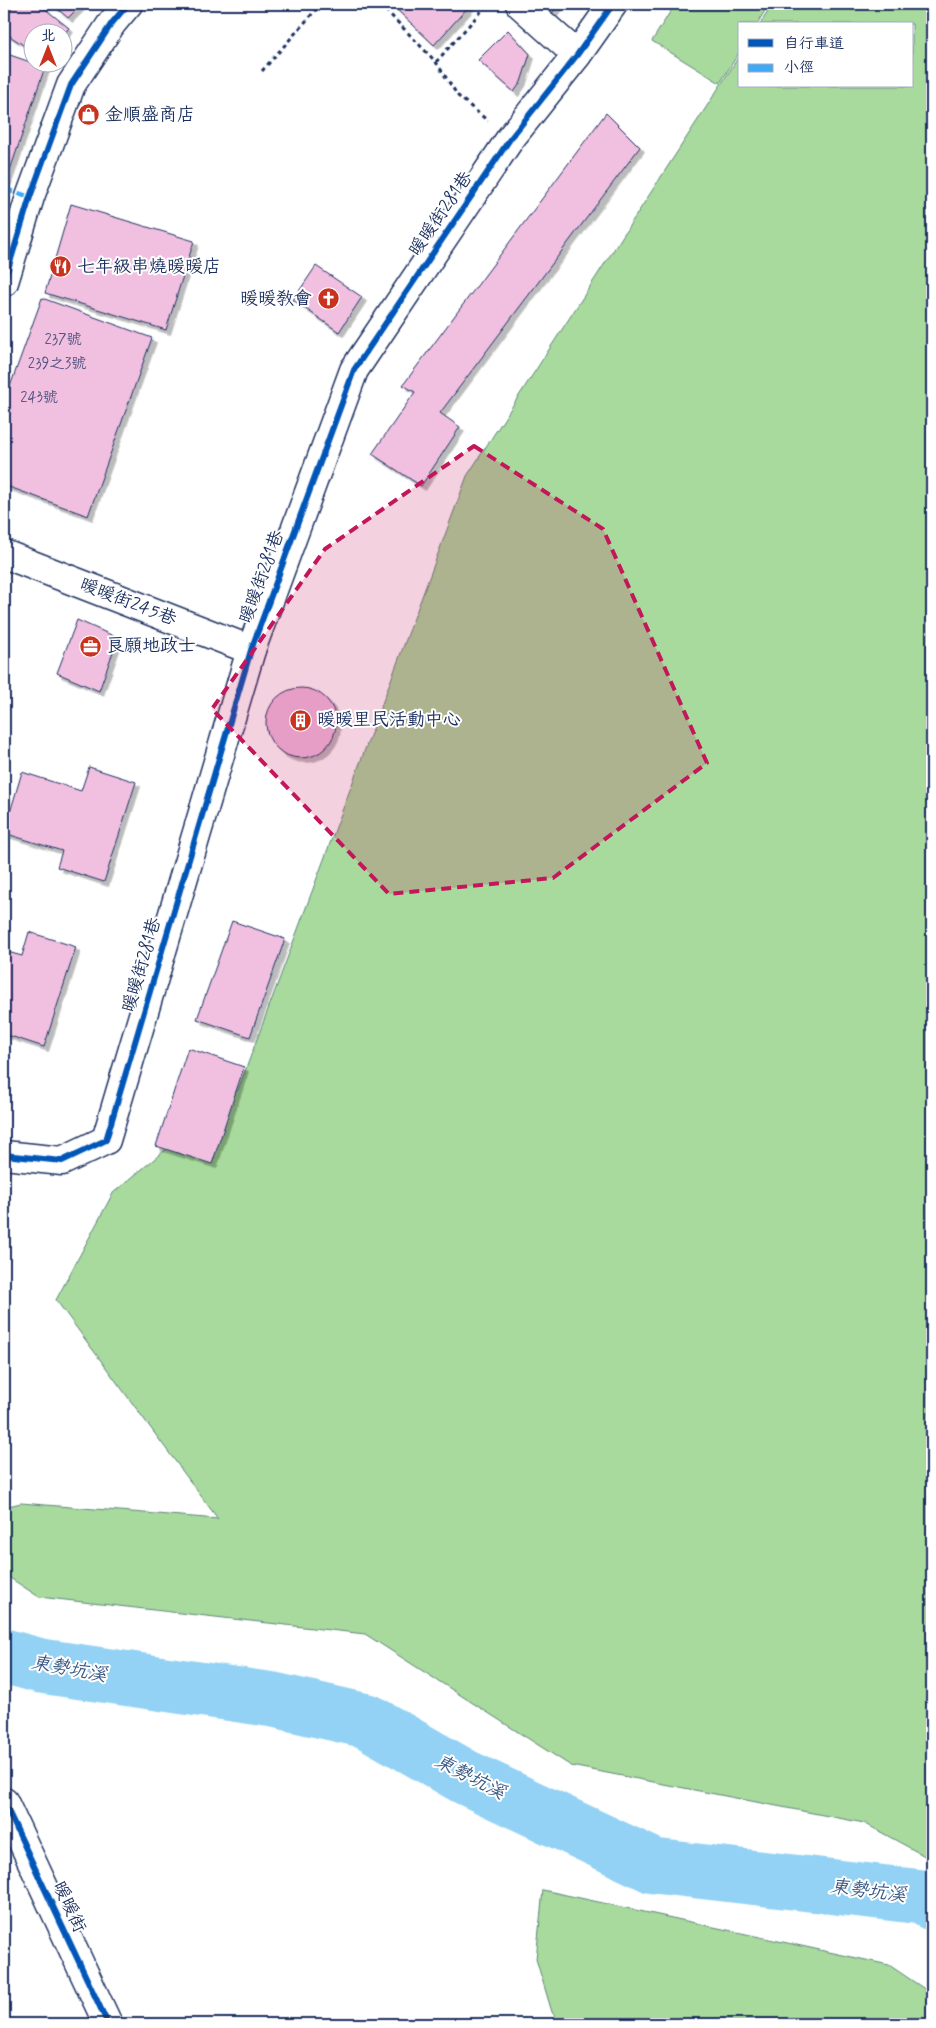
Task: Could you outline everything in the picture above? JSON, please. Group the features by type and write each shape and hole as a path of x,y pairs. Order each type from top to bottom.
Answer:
{"street":[{"path":"4,282 30,197 71,85 112,22 128,4"},
{"path":"520,4 577,55"},
{"name":"暖暖街281巷","path":"11,1157 62,1161 106,1140 252,650 354,370 510,139 577,55 613,4"},
{"name":"暖暖街245巷","path":"4,554 252,650"},
{"name":"暖暖街","path":"4,1802 108,2024"}],"path":[{"path":"262,71 321,4"},
{"path":"380,4 436,62 458,96 510,139"},
{"path":"436,62 488,4"}],"highlighted area":[{"path":"474,446 603,529 707,763 553,878 389,894 212,709 325,549"}],"green space":[{"path":"675,4 769,4 758,22 738,22 738,54 720,83 652,41"},
{"path":"773,4 932,4 932,1860 864,1823 571,1766 365,1634 39,1597 4,1574 4,1507 21,1503 218,1519 56,1300 113,1193 238,1090 467,476 738,58 738,88 914,88 914,22 761,22"},
{"path":"543,1890 889,1965 932,1994 932,2024 560,2024 552,2012 536,1959"}],"building":[{"path":"14,4 39,4 62,22 22,22 22,44 4,32 4,19"},
{"path":"52,4 82,4 68,18"},
{"path":"391,4 471,4 434,45"},
{"path":"539,4 560,4 551,14"},
{"path":"508,30 530,54 521,82 514,92 478,60"},
{"path":"4,53 22,59 22,72 43,72 6,182 4,181"},
{"path":"606,113 640,147 440,413 460,427 421,486 372,454 415,392 403,385"},
{"path":"71,204 194,241 166,330 45,293"},
{"name":"暖暖教會","path":"316,266 362,297 339,332 293,300"},
{"path":"42,298 152,338 88,516 4,485 4,403"},
{"path":"77,620 118,638 99,691 57,673"},
{"name":"暖暖里民活動中心","path":"308,688 321,694 330,703 334,709 336,723 334,737 326,748 315,756 294,758 287,756 276,748 268,737 266,716 268,709 276,698 287,690"},
{"path":"89,767 136,782 104,882 57,867 62,851 4,833 22,772 81,791"},
{"path":"232,921 285,939 250,1037 197,1019"},
{"path":"29,932 76,947 44,1047 4,1034 4,951 22,956"},
{"path":"188,1048 244,1067 212,1164 156,1146"}],"waterway":[{"name":"東勢坑溪","path":"4,1656 41,1666 274,1700 367,1721 465,1777 654,1866 922,1897 932,1903"}],"marked path":[{"path":"4,189 30,197"}],"cycle path":[{"path":"4,282 30,197 71,85 112,23 128,4"},
{"path":"4,1155 62,1161 106,1140 251,650 354,370 510,139 577,55 613,4"},
{"path":"4,1802 108,2024"}],"place":[{"name":"金順盛商店","path":"89,115"},
{"name":"七年級串燒暖暖店","path":"61,267"},
{"name":"暖暖教會","path":"328,299"},
{"name":"良願地政士","path":"90,646"},
{"name":"暖暖里民活動中心","path":"301,720"}]}
